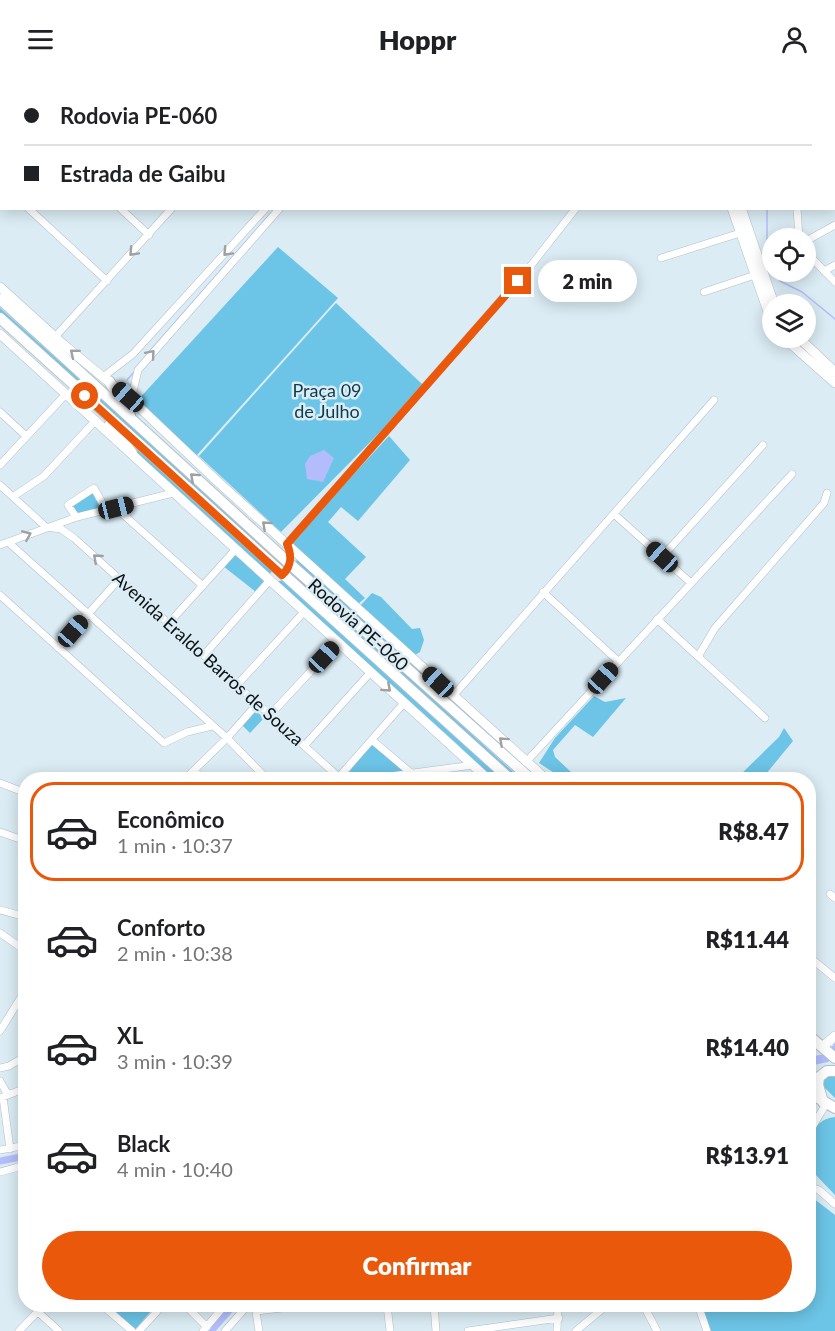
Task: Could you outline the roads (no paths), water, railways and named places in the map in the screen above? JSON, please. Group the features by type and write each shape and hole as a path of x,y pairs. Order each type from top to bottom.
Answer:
{"highway":[{"name":"Rodovia PE-060","path":"0,299 290,564 523,772"},
{"name":"Rodovia PE-060","path":"0,318 502,772"},
{"path":"106,379 137,425"},
{"path":"97,407 132,453"},
{"path":"816,1042 830,1053"},
{"path":"828,1105 818,1085 819,1077 827,1071 835,1071"}],"main road":[{"path":"733,210 762,295"},
{"path":"742,210 771,294"},
{"path":"0,287 55,337 138,406 538,772"},
{"path":"0,334 480,772"},
{"path":"795,348 835,383"},
{"path":"809,348 835,372"},
{"path":"270,580 282,575 290,564 287,544"},
{"path":"830,1053 835,1036"}],"street":[{"path":"30,210 107,280"},
{"path":"122,210 149,235"},
{"path":"55,337 170,210"},
{"path":"287,544 529,268 574,210"},
{"path":"797,210 798,228"},
{"path":"106,379 268,211"},
{"path":"138,406 132,396 138,370 268,211"},
{"path":"816,235 835,225"},
{"path":"661,258 740,233"},
{"path":"816,263 835,282"},
{"path":"824,271 835,265"},
{"path":"704,292 755,275"},
{"path":"0,465 66,394"},
{"path":"453,696 714,400"},
{"path":"0,412 26,436"},
{"path":"14,496 44,476 96,420"},
{"path":"662,557 763,445"},
{"path":"526,762 792,474"},
{"path":"0,485 46,526"},
{"path":"74,538 70,529 73,518 68,505 94,488 106,510"},
{"path":"173,493 46,526 4,544 88,614 227,738 260,772"},
{"path":"699,655 715,628 824,503 827,493"},
{"path":"116,508 203,586"},
{"path":"614,514 691,583"},
{"name":"Avenida Eraldo Barros de Souza","path":"46,526 61,529 74,538 332,772"},
{"path":"169,623 236,550"},
{"path":"58,648 120,578"},
{"path":"204,655 270,580"},
{"path":"543,592 618,661"},
{"path":"0,595 164,743 187,732 212,726"},
{"path":"237,685 303,612"},
{"path":"657,619 699,655 765,718"},
{"path":"270,715 338,642"},
{"path":"304,746 370,673"},
{"path":"195,771 258,703"},
{"path":"346,772 404,703"},
{"path":"372,740 410,772"},
{"path":"419,772 473,765"},
{"path":"0,783 18,790"},
{"path":"0,832 18,838"},
{"path":"0,910 18,915"},
{"path":"1,936 18,946"},
{"path":"816,963 835,978"},
{"path":"0,1031 18,1001"},
{"path":"0,1068 18,1060"},
{"path":"0,1081 10,1149"},
{"path":"4,1097 18,1091"},
{"path":"816,1122 828,1105"},
{"path":"0,1150 18,1147"},
{"path":"0,1172 18,1167"},
{"path":"816,1189 835,1204"},
{"path":"19,1331 36,1312"},
{"path":"38,1312 59,1331"},
{"path":"110,1312 132,1331"},
{"path":"139,1331 157,1312"},
{"path":"191,1312 205,1329 219,1312"},
{"path":"225,1331 242,1312"},
{"path":"257,1312 259,1331"},
{"path":"388,1312 390,1331"},
{"path":"435,1312 436,1331"},
{"path":"557,1331 559,1312"},
{"path":"576,1331 599,1312"},
{"path":"647,1312 657,1331"},
{"path":"700,1312 707,1331"},
{"path":"468,1331 559,1318"}],"waterway":[{"path":"767,210 767,228"},
{"path":"150,351 271,213"},
{"path":"782,282 802,292 835,319"},
{"path":"127,380 134,372"},
{"path":"0,1161 18,1158"},
{"path":"211,1331 228,1312"}],"park label":[{"name":"Praça 09 de Julho","path":"327,401"}]}
